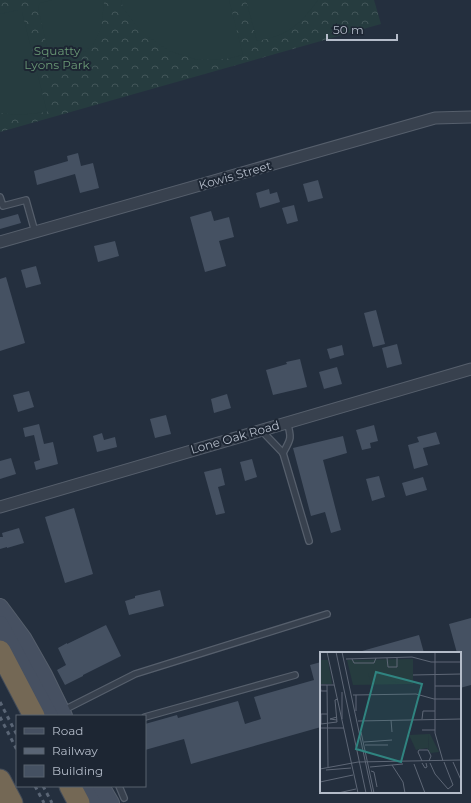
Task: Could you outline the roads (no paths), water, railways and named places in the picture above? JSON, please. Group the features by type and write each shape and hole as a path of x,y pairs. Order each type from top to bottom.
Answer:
{"highway":[{"path":"0,651 33,715"},
{"path":"0,780 12,803"},
{"path":"72,787 91,795"}],"main road":[{"path":"0,606 22,638 44,675 58,714"},
{"path":"0,624 58,714"},
{"path":"91,795 118,801"}],"street":[{"name":"Kowis Street","path":"0,242 435,118 471,117"},
{"name":"Lone Oak Road","path":"0,507 471,369"}],"lane":[{"path":"0,197 2,206 26,200 35,232"},
{"path":"283,453 291,434 287,422"},
{"path":"260,430 283,453 309,541"},
{"path":"58,714 135,674 327,614"},
{"path":"146,717 295,675"},
{"path":"118,801 119,787"}],"railway":[{"path":"0,702 16,733"},
{"path":"0,717 16,748"},
{"path":"36,787 44,803"},
{"path":"44,787 52,803"}],"park label":[{"name":"Squatty Lyons Park","path":"57,57"}]}
